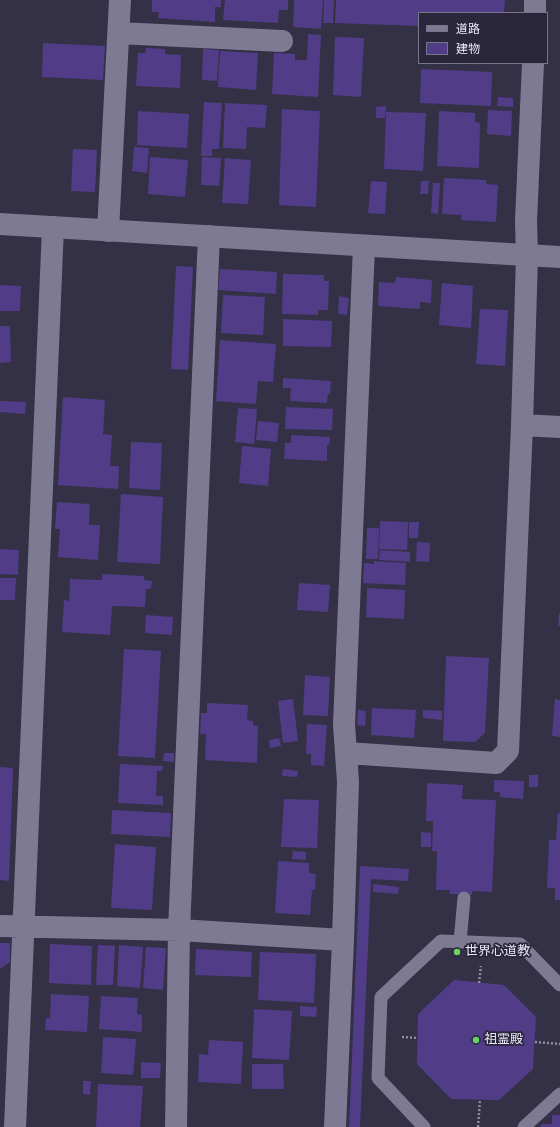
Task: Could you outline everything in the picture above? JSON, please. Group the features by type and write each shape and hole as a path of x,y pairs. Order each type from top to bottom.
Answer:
{"street":[{"path":"108,231 120,0"},
{"path":"535,12 536,0"},
{"path":"118,33 282,41"},
{"path":"347,754 496,763 508,751 522,425 527,256 526,221 533,64"},
{"path":"0,224 560,257"},
{"path":"15,1127 53,227"},
{"path":"176,1127 179,930 209,236"},
{"path":"335,1127 348,782 344,724 364,246"},
{"path":"522,425 560,426"},
{"path":"0,926 179,930 343,940"}],"lane":[{"path":"460,942 464,898"},
{"path":"424,1127 378,1078 384,1036 381,996 441,941 460,942 483,947 520,944 560,985"},
{"path":"524,1127 560,1094"}],"path":[{"path":"535,1042 560,1044"},
{"path":"478,1127 480,1100"}],"building":[{"path":"152,0 221,0 221,7 215,7 215,22 158,18 159,12 152,12"},
{"path":"225,0 288,0 288,10 279,10 278,23 223,20"},
{"path":"294,0 323,0 321,29 293,27"},
{"path":"324,0 334,0 333,23 323,23"},
{"path":"336,0 505,0 504,12 418,12 418,26 335,23"},
{"path":"308,34 321,35 318,97 272,94 274,53 295,54 295,60 307,60"},
{"path":"335,37 364,38 361,97 333,95"},
{"path":"43,43 105,46 103,80 42,77"},
{"path":"146,48 165,49 165,54 181,55 180,88 136,86 138,53 145,53"},
{"path":"203,49 219,50 217,81 202,80"},
{"path":"220,51 258,53 256,90 218,87"},
{"path":"421,69 492,72 491,106 420,103"},
{"path":"498,97 513,98 513,107 497,106"},
{"path":"204,102 222,103 219,149 212,149 212,156 201,156"},
{"path":"225,103 267,105 265,128 247,127 246,149 223,148"},
{"path":"386,106 385,118 376,118 376,107"},
{"path":"282,109 320,111 316,207 279,205"},
{"path":"488,110 512,111 511,136 487,134"},
{"path":"138,111 189,114 187,148 137,145"},
{"path":"439,111 475,113 475,122 480,123 479,168 437,166"},
{"path":"386,112 426,113 423,171 384,169"},
{"path":"134,147 149,148 147,173 132,171"},
{"path":"73,149 97,150 95,192 71,191"},
{"path":"150,157 188,160 185,197 148,194"},
{"path":"202,157 221,158 219,186 201,185"},
{"path":"225,158 251,160 248,204 222,203"},
{"path":"444,178 486,180 486,184 498,185 496,222 461,220 462,215 442,214"},
{"path":"371,181 387,182 385,214 368,213"},
{"path":"421,181 429,181 428,194 420,194"},
{"path":"433,183 440,183 438,214 431,213"},
{"path":"176,266 193,267 188,370 171,369"},
{"path":"220,269 277,272 276,294 218,290"},
{"path":"283,274 324,275 324,281 329,281 328,310 318,310 318,315 282,314"},
{"path":"396,277 432,280 431,303 420,302 420,309 378,306 379,282 395,283"},
{"path":"442,283 473,286 471,328 439,325"},
{"path":"0,285 21,286 20,311 0,311"},
{"path":"223,295 265,297 263,335 221,333"},
{"path":"339,296 349,298 347,315 338,314"},
{"path":"480,309 508,310 505,366 476,364"},
{"path":"283,319 332,321 331,347 283,346"},
{"path":"0,326 10,326 11,362 0,363"},
{"path":"220,340 276,344 273,382 258,381 256,404 216,401"},
{"path":"283,378 331,381 330,394 328,394 327,403 290,401 291,388 283,388"},
{"path":"63,397 105,400 103,434 112,435 110,466 119,466 118,489 58,485"},
{"path":"0,401 26,402 25,414 0,412"},
{"path":"286,407 333,409 332,430 285,429"},
{"path":"238,408 257,409 254,444 235,442"},
{"path":"258,421 279,423 277,442 256,440"},
{"path":"291,435 330,437 329,445 327,446 327,461 284,459 285,443 291,443"},
{"path":"131,442 162,443 160,490 129,488"},
{"path":"242,446 271,449 268,486 239,483"},
{"path":"121,494 163,497 160,564 117,562"},
{"path":"57,502 90,504 89,525 100,525 98,560 58,557 60,529 55,529"},
{"path":"380,521 408,522 407,550 379,549"},
{"path":"409,522 419,522 418,538 409,538"},
{"path":"367,528 379,528 378,559 366,559"},
{"path":"417,542 430,543 429,562 416,561"},
{"path":"0,549 19,550 18,575 0,574"},
{"path":"380,550 410,552 410,562 379,560"},
{"path":"374,561 406,563 405,585 363,583 364,563 374,564"},
{"path":"102,574 144,576 144,580 152,581 151,589 146,589 145,607 112,606 110,635 62,632 64,600 69,601 70,579 102,580"},
{"path":"0,578 16,578 15,600 0,600"},
{"path":"299,583 330,585 328,612 297,610"},
{"path":"367,588 405,590 404,619 366,617"},
{"path":"559,613 560,626 558,626"},
{"path":"146,615 173,617 172,635 145,633"},
{"path":"124,649 161,651 155,758 118,756"},
{"path":"446,656 489,658 485,733 475,742 443,741"},
{"path":"305,675 330,677 328,716 303,715"},
{"path":"293,699 298,741 283,743 278,701"},
{"path":"555,699 560,700 560,737 552,736"},
{"path":"207,703 248,705 247,720 253,721 253,725 258,726 257,763 205,760 206,734 200,734 201,713 207,713"},
{"path":"372,708 416,710 414,738 371,735"},
{"path":"358,710 366,711 365,726 357,725"},
{"path":"423,710 442,711 442,720 423,718"},
{"path":"307,724 327,725 324,766 311,765 311,754 306,754"},
{"path":"279,738 281,746 270,748 269,740"},
{"path":"164,753 174,753 174,762 163,761"},
{"path":"120,764 163,766 162,771 157,771 156,796 163,796 163,805 118,803"},
{"path":"0,767 13,768 9,881 0,880"},
{"path":"283,769 298,771 297,777 282,776"},
{"path":"529,775 538,775 538,787 529,787"},
{"path":"494,780 524,781 523,799 500,797 500,792 494,792"},
{"path":"427,783 463,785 462,799 496,800 492,892 472,891 472,895 449,894 450,890 436,890 437,851 432,851 433,821 426,821"},
{"path":"284,799 319,800 317,848 281,847"},
{"path":"112,810 171,813 170,837 111,834"},
{"path":"558,813 560,813 560,900 555,900 555,888 547,888 549,840 556,840"},
{"path":"421,832 431,833 431,847 421,847"},
{"path":"115,844 156,847 152,910 111,908"},
{"path":"293,851 306,852 306,860 292,859"},
{"path":"278,861 309,863 309,873 316,874 315,890 312,890 310,915 275,913"},
{"path":"360,866 409,869 408,881 371,879 360,1127 349,1127"},
{"path":"373,884 399,887 398,894 373,892"},
{"path":"0,943 10,943 10,962 0,969"},
{"path":"50,944 92,946 91,985 49,983"},
{"path":"98,945 115,946 113,985 96,985"},
{"path":"119,945 143,947 140,988 117,986"},
{"path":"146,947 166,948 163,990 143,988"},
{"path":"196,949 252,952 251,977 195,975"},
{"path":"260,952 316,954 314,1003 258,1000"},
{"name":"祖霊殿","path":"454,980 504,985 536,1017 533,1069 499,1100 451,1099 417,1064 418,1014"},
{"path":"51,994 89,996 87,1032 45,1030 46,1018 50,1018"},
{"path":"101,996 138,998 137,1014 142,1015 142,1032 99,1029"},
{"path":"300,1006 317,1007 316,1017 300,1016"},
{"path":"254,1009 292,1011 289,1060 252,1058"},
{"path":"103,1037 136,1039 133,1075 101,1073"},
{"path":"209,1040 243,1042 241,1084 198,1082 199,1054 208,1055"},
{"path":"141,1062 161,1063 160,1078 141,1078"},
{"path":"252,1064 283,1064 284,1089 252,1089"},
{"path":"83,1081 91,1081 90,1095 83,1094"},
{"path":"98,1084 143,1086 140,1127 96,1127"},
{"path":"552,1115 560,1115 560,1127 541,1127 541,1124 552,1124"}],"place":[{"name":"世界心道教","path":"457,952"},
{"name":"祖霊殿","path":"476,1040"}]}
